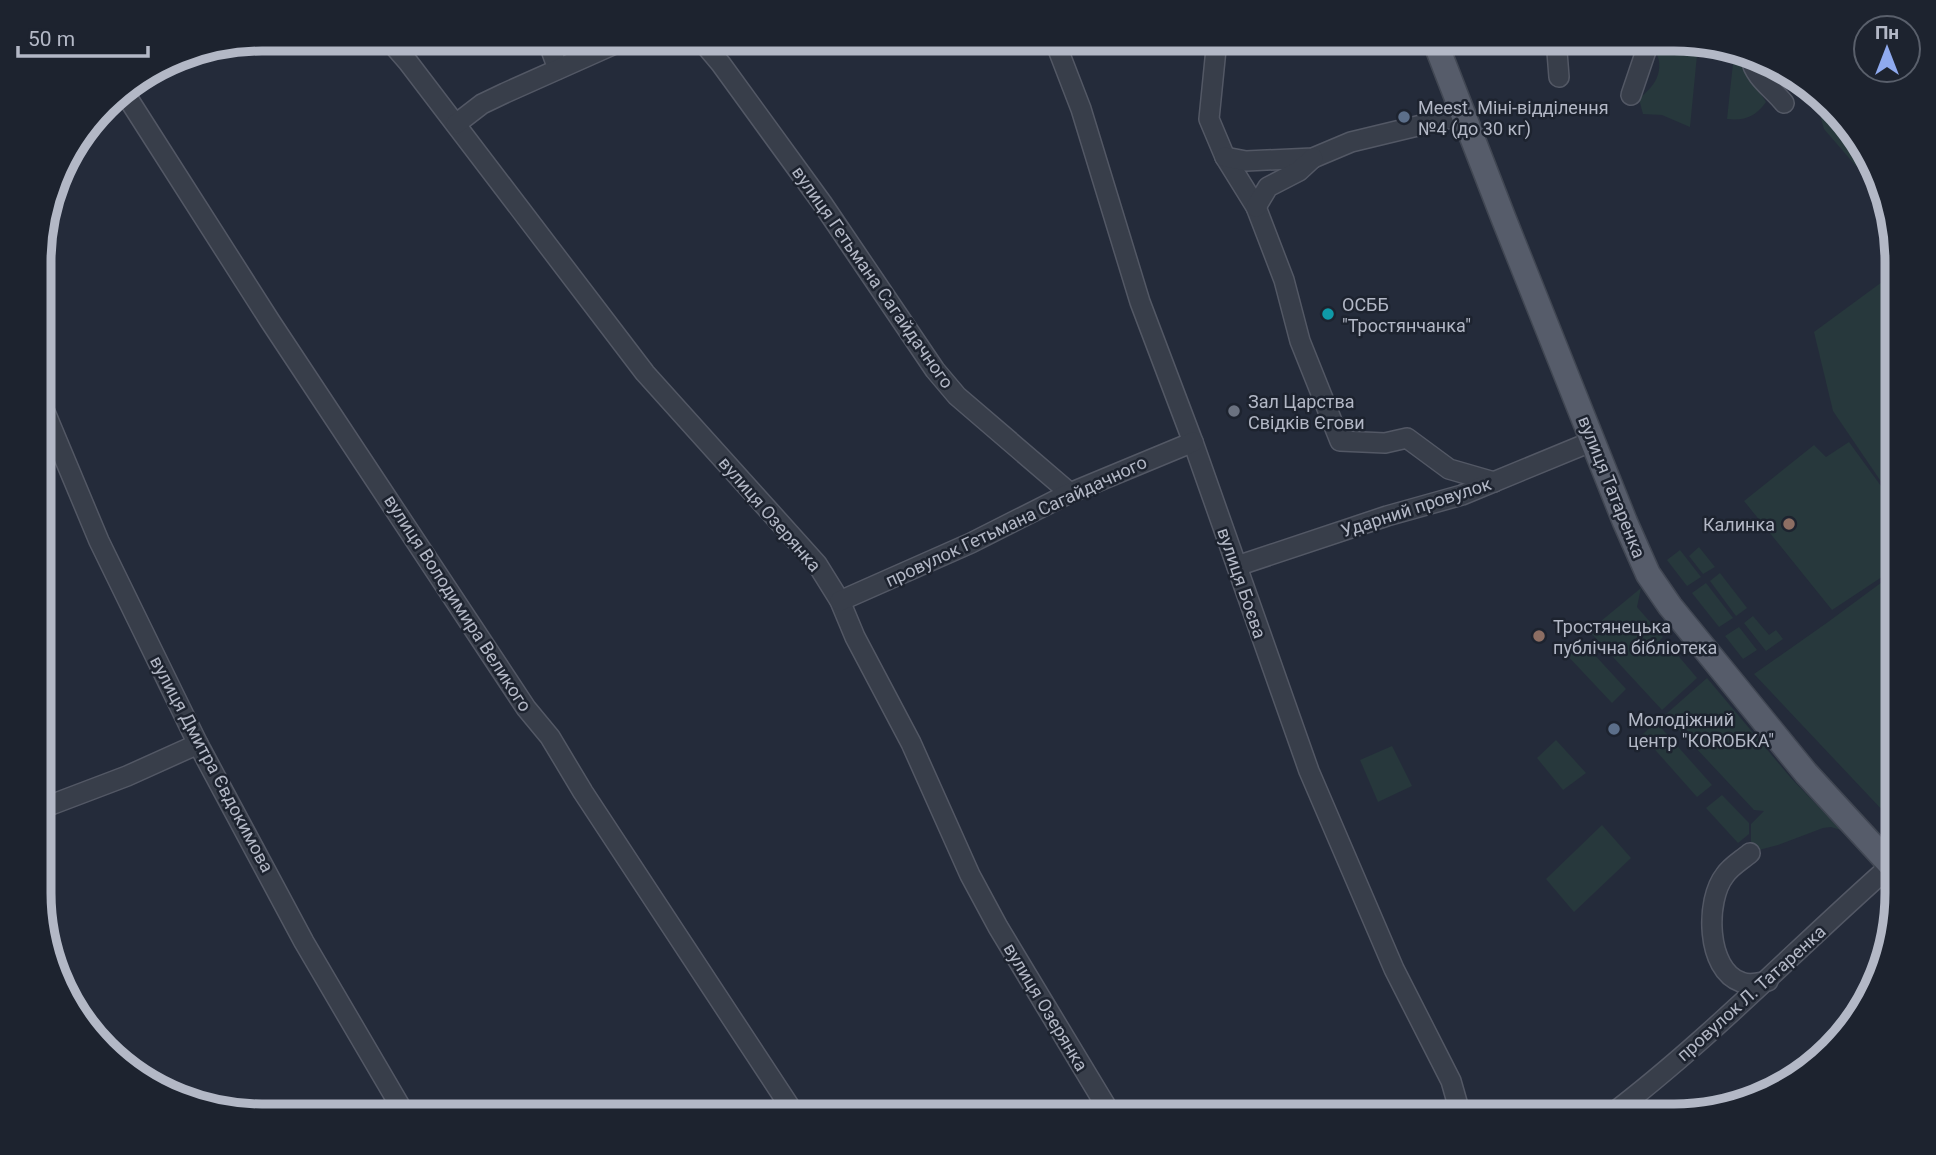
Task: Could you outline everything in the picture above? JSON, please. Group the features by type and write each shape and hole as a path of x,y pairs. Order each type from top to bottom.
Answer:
{"main road":[{"name":"вулиця Татаренка","path":"1439,51 1645,569 1670,606 1806,773 1885,859"}],"street":[{"name":"вулиця Озерянка","path":"398,51 645,373 817,564 840,601 855,638 911,743 970,875 998,927 1105,1104"},
{"path":"552,51 558,69"},
{"path":"456,124 482,104 597,51"},
{"name":"вулиця Гетьмана Сагайдачного","path":"710,51 821,203 935,370 957,396 1070,493"},
{"name":"вулиця Боєва","path":"1059,51 1081,109 1140,302 1193,442 1309,771 1394,969 1451,1081 1458,1104"},
{"path":"1216,51 1209,120 1225,157 1256,207 1284,280 1300,341 1340,440 1385,443 1407,438 1449,469 1494,482"},
{"path":"1557,51 1559,77"},
{"path":"1631,95 1646,51"},
{"path":"1754,67 1759,77 1784,103"},
{"name":"вулиця Володимира Великого","path":"128,98 270,321 526,708 550,737 583,792 788,1104"},
{"path":"1225,157 1245,161 1313,158 1351,142 1463,116"},
{"path":"1256,207 1268,187 1299,172 1313,158"},
{"name":"вулиця Дмитра Євдокимова","path":"51,426 99,541 198,744 304,942 399,1104"},
{"name":"Ударний провулок","path":"1237,566 1387,516 1462,495 1593,440"},
{"name":"провулок Гетьмана Сагайдачного","path":"840,601 971,543 1070,493 1193,442"},
{"path":"51,805 198,744"},
{"path":"1750,853 1724,875 1713,905 1713,934 1721,963 1734,979 1753,984 1769,981"},
{"name":"провулок Л. Татаренка","path":"1624,1104 1769,981 1842,909 1885,876"}],"shaded area":[{"path":"1656,51 1697,53 1690,127 1662,115 1643,114 1639,99 1657,78 1659,61"},
{"path":"1733,60 1741,62 1766,102 1750,116 1727,119"},
{"path":"1821,109 1824,112 1850,144 1864,169 1856,166 1824,129 1819,112"},
{"path":"1885,280 1885,487 1833,411 1814,332"},
{"path":"1849,442 1885,492 1885,575 1832,610 1744,501 1814,445 1826,457"},
{"path":"1699,547 1715,567 1703,574 1689,556"},
{"path":"1680,550 1701,577 1687,586 1667,560"},
{"path":"1720,573 1747,608 1736,616 1710,581"},
{"path":"1885,580 1885,813 1754,674"},
{"path":"1706,583 1733,618 1719,627 1692,593"},
{"path":"1641,588 1637,607 1663,637 1656,644 1663,652 1670,646 1697,678 1662,710 1589,631"},
{"path":"1753,616 1769,635 1776,630 1783,639 1766,651 1744,623"},
{"path":"1739,627 1757,650 1743,659 1725,636"},
{"path":"1580,639 1626,689 1612,703 1565,653"},
{"path":"1707,678 1791,778 1841,830 1823,828 1751,852 1751,824 1764,811 1754,810 1665,715"},
{"path":"1656,722 1712,785 1697,797 1642,735"},
{"path":"1556,740 1586,773 1563,790 1537,758"},
{"path":"1392,746 1412,786 1378,802 1360,760"},
{"path":"1722,795 1749,823 1749,834 1738,843 1706,808"},
{"path":"1602,825 1631,858 1574,912 1546,879"}],"place":[{"name":"Meest. Міні-відділення №4 (до 30 кг)","path":"1404,117"},
{"name":"ОСББ \"Тростянчанка\"","path":"1328,314"},
{"name":"Зал Царства Свідків Єгови","path":"1234,411"},
{"name":"Калинка","path":"1789,524"},
{"name":"Тростянецька публічна бібліотека","path":"1539,636"},
{"name":"Молодіжний центр \"КОRОБКА\"","path":"1614,729"}]}
